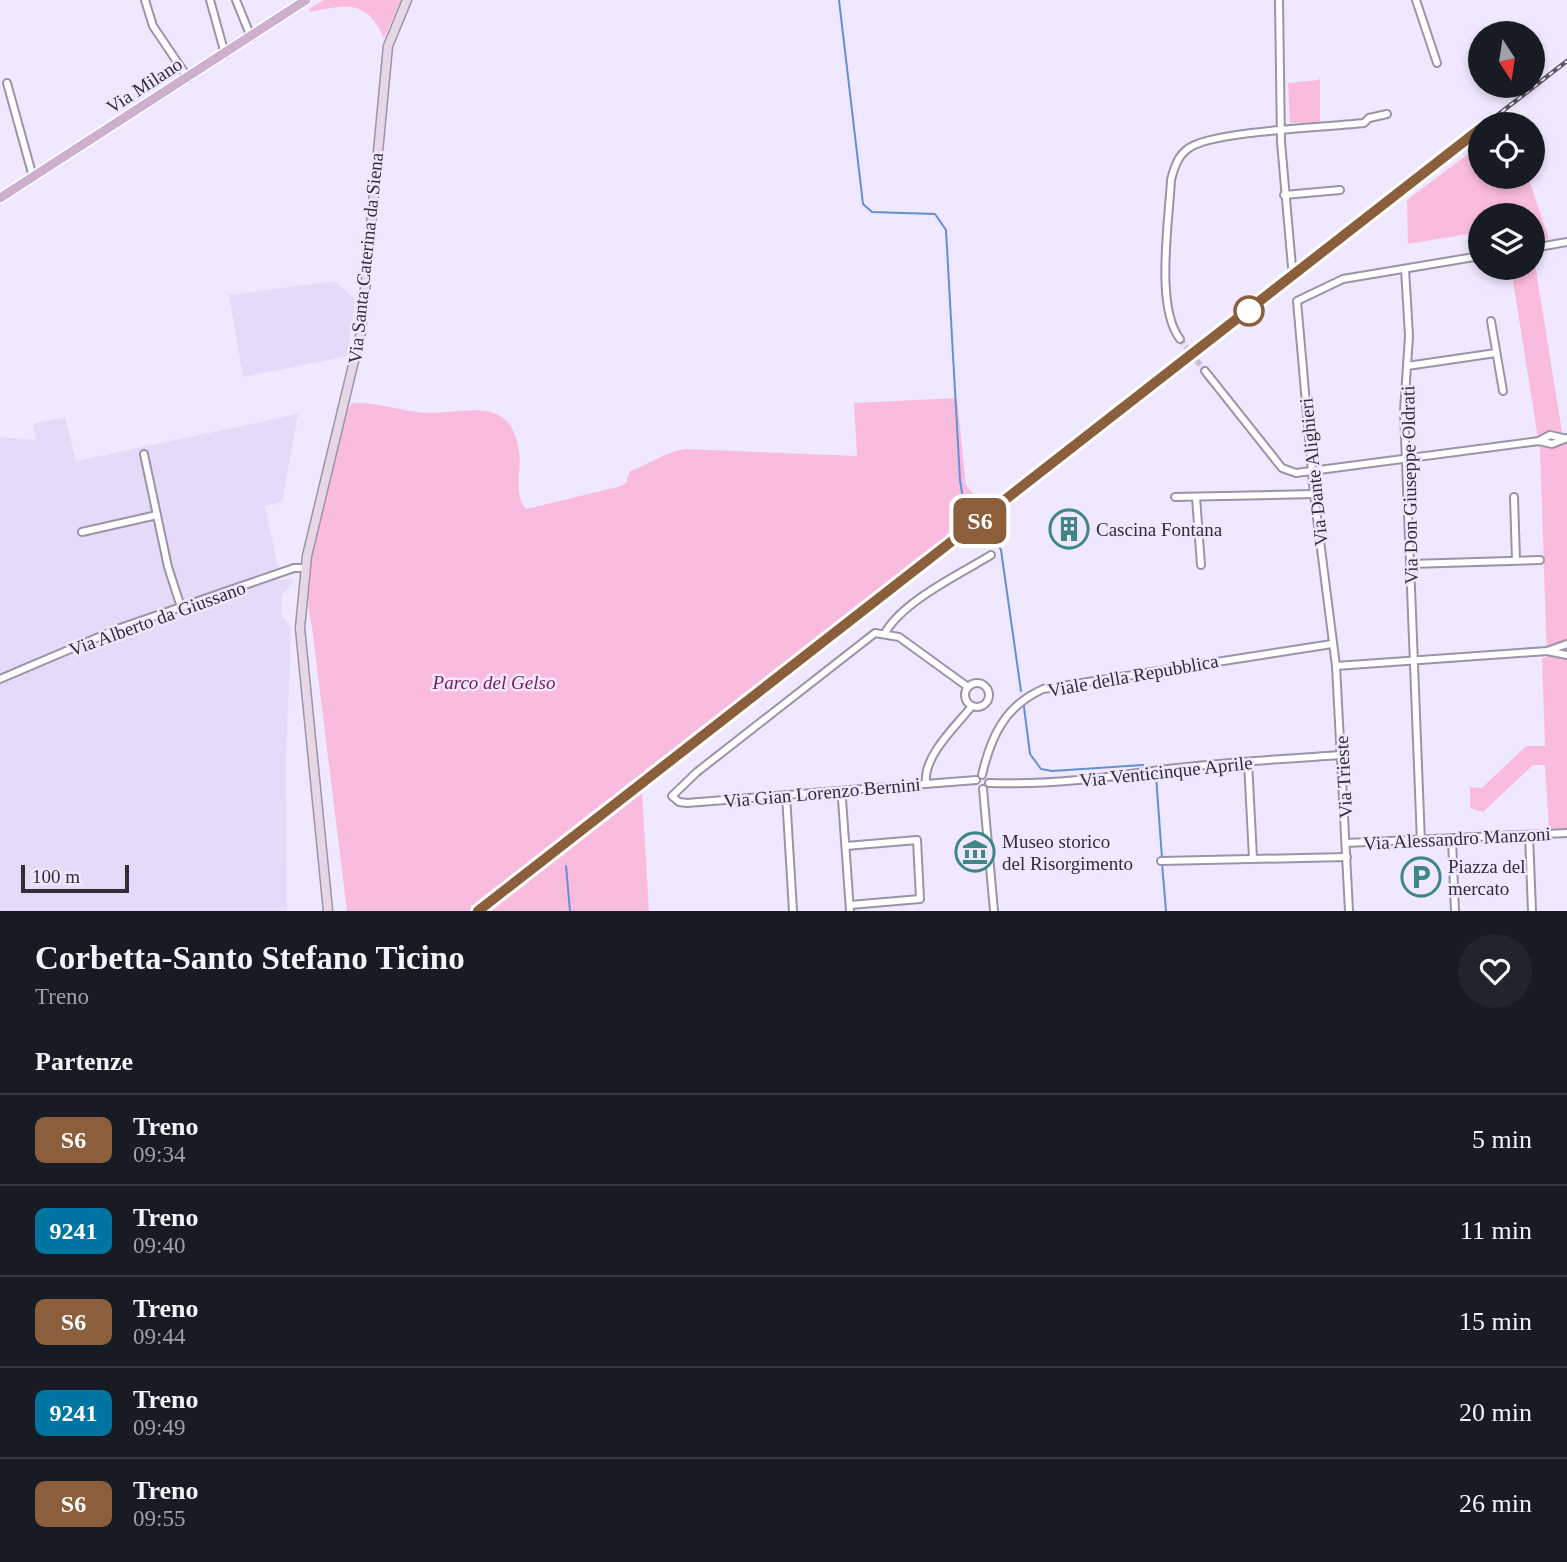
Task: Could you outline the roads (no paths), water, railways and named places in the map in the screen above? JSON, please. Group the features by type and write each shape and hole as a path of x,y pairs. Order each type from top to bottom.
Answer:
{"main road":[{"name":"Via Milano","path":"0,198 306,0"}],"street":[{"path":"145,0 152,26 188,78"},
{"path":"209,0 225,54"},
{"path":"236,0 251,37"},
{"name":"Via Santa Caterina da Siena","path":"306,568 361,332 383,82 391,36 407,0"},
{"path":"1279,0 1284,195 1292,267"},
{"path":"1416,0 1437,63"},
{"path":"7,83 33,177"},
{"path":"1180,339 1170,324 1166,301 1171,180 1175,166 1188,148 1200,142 1233,135 1364,122 1369,118 1387,114"},
{"path":"1284,195 1339,190"},
{"path":"1545,246 1567,242"},
{"path":"1405,269 1468,258"},
{"name":"Via Dante Alighieri","path":"1332,644 1314,494 1297,301 1343,279 1405,269"},
{"name":"Via Don Giuseppe Oldrati","path":"1405,269 1409,336 1404,411 1421,842"},
{"path":"1491,321 1503,391"},
{"path":"1407,366 1496,353"},
{"path":"1205,371 1282,468 1296,473 1539,441 1550,435 1565,438"},
{"path":"144,454 167,567 181,607"},
{"path":"1175,498 1314,494"},
{"path":"1196,497 1201,565"},
{"path":"1514,497 1516,560"},
{"path":"82,532 157,515"},
{"path":"968,687 899,637 885,633 891,622 923,598 991,555"},
{"path":"1410,564 1540,560"},
{"name":"Via Alberto da Giussano","path":"0,679 120,628 294,568 306,568"},
{"path":"306,568 300,640 328,910"},
{"name":"Via Gian Lorenzo Bernini","path":"885,633 875,634 697,772 672,796 679,803 687,803 976,780"},
{"name":"Via Trieste","path":"1332,644 1343,755 1349,911"},
{"name":"Viale della Repubblica","path":"982,775 991,742 1003,719 1024,699 1043,690 1332,644"},
{"path":"1336,666 1547,651 1567,645"},
{"path":"1547,651 1567,656"},
{"path":"926,783 926,769 937,750 972,706 984,705 989,699 989,691 979,683 968,687"},
{"path":"968,687 965,697 972,706"},
{"name":"Via Venticinque Aprile","path":"989,783 1022,784 1138,775 1159,770 1343,755"},
{"path":"1248,762 1253,859"},
{"path":"982,775 989,783 983,789 977,786 976,780 982,775"},
{"path":"983,789 994,911"},
{"path":"786,795 793,911"},
{"path":"842,799 850,908 920,899 917,840 846,846"},
{"name":"Via Alessandro Manzoni","path":"1346,843 1567,834"},
{"path":"1530,835 1532,911"},
{"path":"1452,840 1455,911"},
{"path":"1163,861 1347,857"}],"waterway":[{"path":"839,0 863,204 872,212 935,214 946,230 960,480 963,499 972,509"},
{"path":"992,534 1001,550 1021,691"},
{"path":"1024,707 1030,754 1041,769 1052,771 1143,765"},
{"path":"1156,776 1162,858"},
{"path":"1162,863 1166,911"},
{"path":"566,866 570,911"}],"tunnel":[{"path":"1180,339 1205,371"}],"railway":[{"path":"1501,112 1567,61"},
{"path":"479,911 1468,138"}],"train":[{"name":"S6","path":"478,911 1175,370 1468,138"}],"place":[{"name":"Cascina Fontana","path":"1069,529"},
{"name":"Museo storico del Risorgimento","path":"975,852"},
{"name":"Piazza del mercato","path":"1421,877"}],"park label":[{"name":"Parco del Gelso","path":"494,682"}]}
